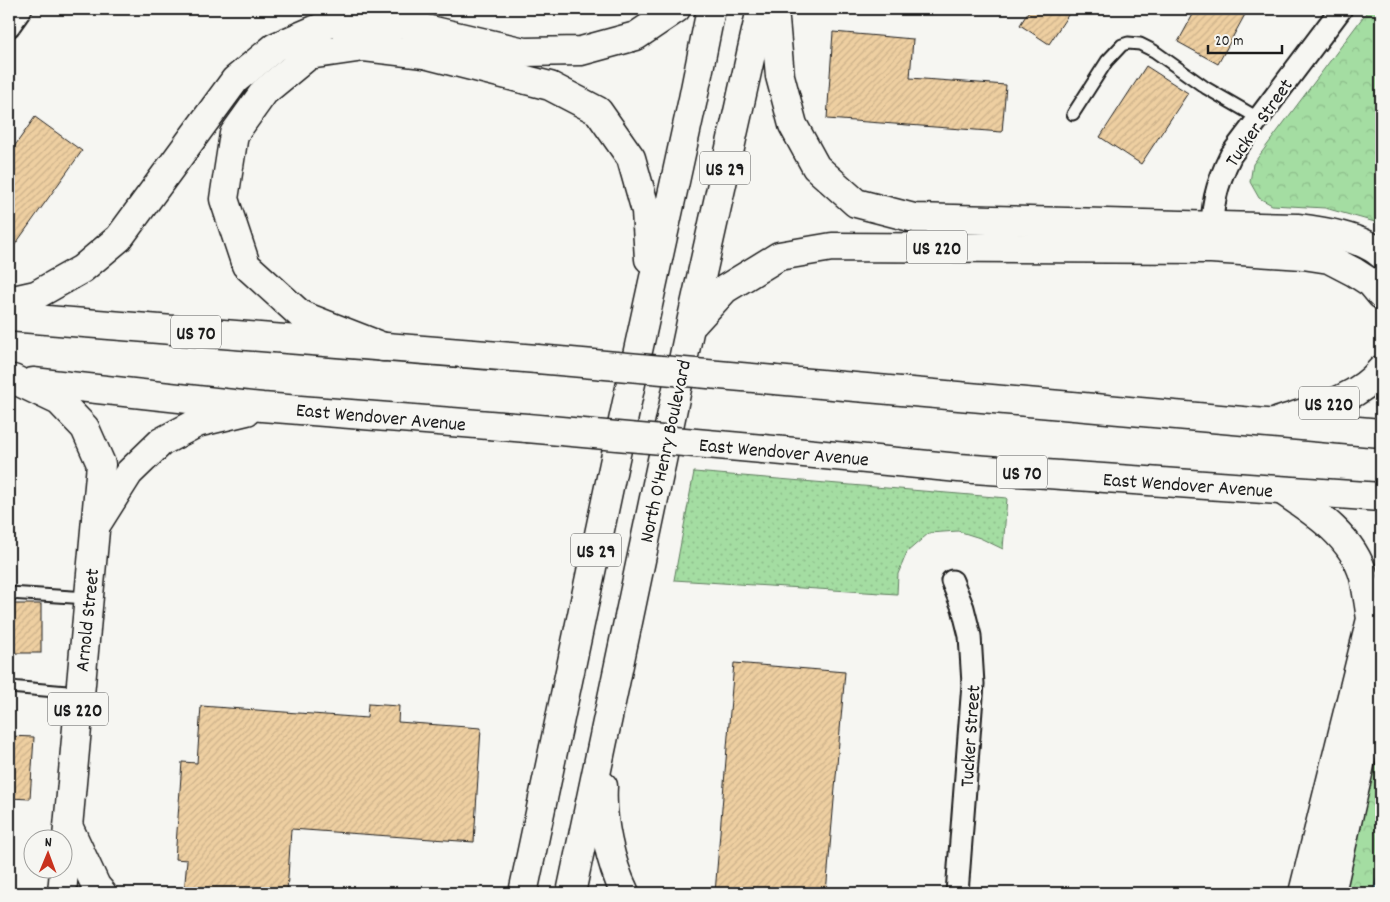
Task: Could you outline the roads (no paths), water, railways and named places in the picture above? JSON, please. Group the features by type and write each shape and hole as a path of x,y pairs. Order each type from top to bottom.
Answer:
{"highway":[{"path":"9,301 36,295 82,269 118,238 235,80 275,47 330,23 400,23 524,52 581,51 636,36 676,9"},
{"name":"US 29","path":"523,893 711,9"},
{"name":"North O'Henry Boulevard","path":"571,893 690,327 761,9"},
{"path":"774,9 780,76 793,125 816,167 856,203 914,218 1211,237 1297,228 1331,232 1362,244 1381,254"},
{"path":"383,347 300,315 246,264 224,199 234,134 264,92 309,55 364,47 424,54 550,86 598,111 631,158 646,211 651,289"},
{"name":"US 220","path":"690,327 724,289 778,256 832,246 1211,237 1329,259 1371,283 1381,295"},
{"name":"US 70","path":"9,317 775,380 1381,433"},
{"name":"US 220","path":"1270,424 1330,403 1357,391 1376,377 1381,370"},
{"name":"US 220","path":"11,379 59,401 85,428 101,464 96,526"},
{"name":"East Wendover Avenue","path":"11,379 262,407 527,428 959,468 1381,497"},
{"path":"96,526 129,473 161,442 197,423 262,407"},
{"path":"1282,490 1316,513 1343,538 1355,555 1364,576 1372,619 1303,893"},
{"name":"Arnold Street","path":"62,893 79,693 96,526"},
{"path":"1331,893 1381,672"},
{"path":"606,726 601,808 616,875 625,893"},
{"path":"505,893 541,811"},
{"path":"69,828 96,886 102,893"}],"street":[{"path":"9,26 21,9"},
{"name":"Tucker Street","path":"1211,237 1213,202 1220,177 1231,155 1342,9"},
{"name":"Tucker Street","path":"952,581 963,608 970,636 973,684 957,893"}],"lane":[{"path":"1072,114 1107,61 1122,45 1128,43 1140,44 1154,51 1206,88 1258,118"},
{"path":"9,593 88,598"},
{"path":"9,687 79,693"}],"waterway":[{"path":"1376,893 1381,875"}]}
